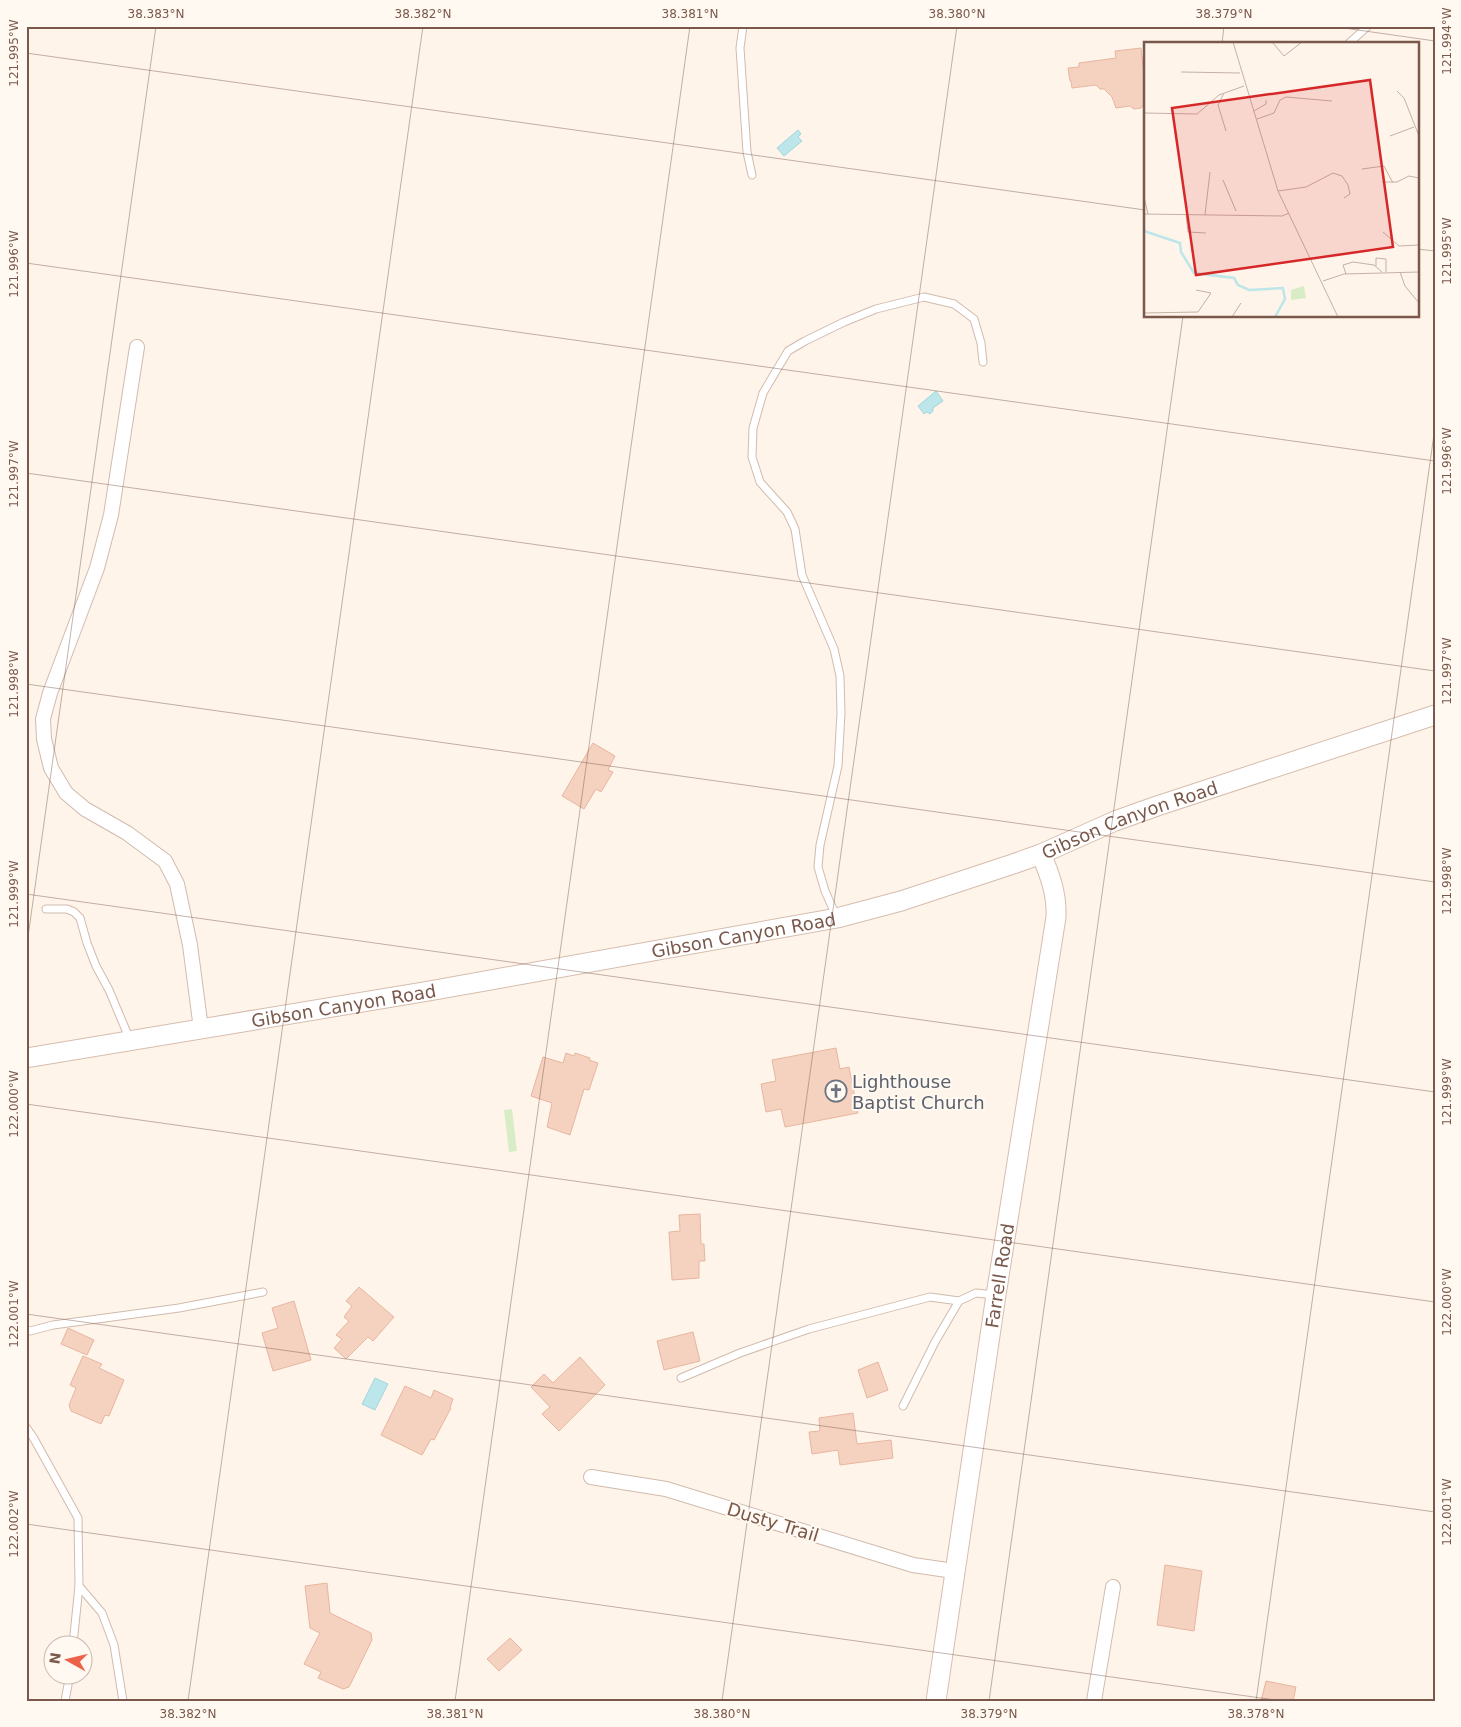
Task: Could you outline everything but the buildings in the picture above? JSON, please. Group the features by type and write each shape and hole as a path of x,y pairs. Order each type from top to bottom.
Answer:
{"main road":[{"name":"Gibson Canyon Road","path":"26,1058 429,991 837,918 918,896 1041,854 1115,821 1157,806 1435,715"},
{"name":"Farrell Road","path":"936,1701 996,1296 1056,917 1057,904 1054,886 1041,854"}],"street":[{"path":"137,347 111,515 97,568 50,694 43,719 44,739 51,768 66,793 85,809 127,833 165,861 169,868 177,884 190,945 201,1029"},
{"name":"Dusty Trail","path":"592,1477 666,1489 913,1565 954,1571"},
{"path":"1094,1701 1113,1587"}],"lane":[{"path":"742,26 740,48 747,152 752,174"},
{"path":"1350,42 1368,26"},
{"path":"837,918 818,868 820,844 838,766 841,713 840,676 834,649 802,575 795,529 787,512 760,482 752,457 753,428 763,393 788,351 844,322 876,309 924,297 954,304 974,319 981,343 983,362"},
{"path":"46,910 67,909 74,912 80,918 96,966 109,990 130,1041"},
{"path":"26,1330 30,1331 53,1325 179,1308 264,1292"},
{"path":"681,1378 809,1329 930,1297 959,1301 976,1293 996,1296"},
{"path":"902,1406 935,1342 959,1301"},
{"path":"26,1427 78,1518 79,1586 74,1634"},
{"path":"79,1586 102,1613 114,1645 123,1701"},
{"path":"65,1701 68,1684"}],"green space":[{"path":"512,1109 517,1151 509,1152 504,1110"}],"water":[{"path":"798,130 801,134 798,137 802,141 784,156 777,148"},
{"path":"936,391 943,401 933,408 930,414 927,412 924,414 918,406"},
{"path":"375,1378 388,1384 375,1410 362,1404"}],"place":[{"name":"Lighthouse Baptist Church","path":"836,1091"}]}
